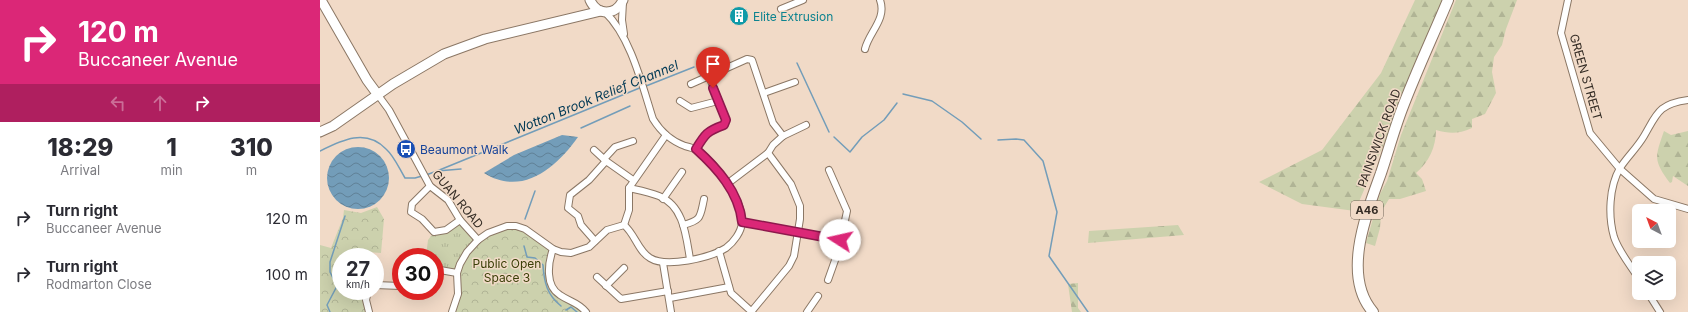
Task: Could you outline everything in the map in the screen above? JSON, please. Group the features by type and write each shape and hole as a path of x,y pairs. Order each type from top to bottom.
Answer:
{"main road":[{"name":"PAINSWICK ROAD","path":"1374,312 1366,302 1360,285 1359,254 1361,233 1368,208 1402,109 1448,0"}],"street":[{"path":"322,0 367,80 378,95"},
{"path":"575,16 589,0 594,7 615,22 624,38 653,119 658,128 666,135 685,146 696,149 717,169 736,199 740,210 742,222 735,238 726,248 690,259 663,263 646,256 632,232 624,225 629,210 629,188 633,180 666,135"},
{"path":"320,132 333,126 393,84 444,54 468,45 575,16 616,10 623,0"},
{"path":"623,0 622,20 624,38"},
{"path":"781,9 803,0"},
{"path":"864,49 868,38 876,28 881,15 880,0"},
{"name":"GREEN STREET","path":"1568,0 1561,33 1590,133 1620,169 1654,199 1688,210"},
{"path":"691,84 747,59 752,60 774,122 783,136"},
{"path":"696,149 705,134 710,130 724,125 726,120 709,76"},
{"path":"764,93 794,82"},
{"name":"GUAN ROAD","path":"378,95 389,110 428,184 448,200 460,220 478,240"},
{"path":"1632,267 1615,238 1612,224 1611,200 1615,180 1620,169 1644,136 1657,112 1666,106 1688,100"},
{"path":"680,101 691,108 718,101"},
{"path":"727,184 768,154 773,145 783,136 806,125"},
{"path":"595,241 581,225 578,216 568,208 570,196 589,180 615,146 633,141"},
{"path":"594,150 605,160 633,180"},
{"path":"719,251 729,287 736,299 751,312 789,266 794,256 800,220 800,206 791,184 768,154"},
{"path":"828,170 847,211 839,249 828,280"},
{"path":"663,199 682,172"},
{"path":"428,184 412,204 411,212 422,219 434,232 446,230 460,220"},
{"path":"629,188 660,196 676,208 683,225 690,259"},
{"path":"683,225 697,222 700,217 704,199"},
{"path":"742,222 840,240"},
{"name":"GUAN ROAD","path":"452,312 458,294 457,273 467,252 478,240 488,233 508,226 516,226 525,230 553,249 560,252 571,253 589,247 607,230 624,225"},
{"path":"553,249 549,267 552,286 561,296 579,304 586,312"},
{"path":"663,263 670,298 671,312"},
{"path":"606,286 624,268"},
{"path":"444,271 457,273"},
{"path":"597,277 621,299 668,291"},
{"path":"670,298 729,287"},
{"path":"807,312 818,296"},
{"path":"366,300 369,312"},
{"path":"1652,300 1660,312"}],"green space":[{"path":"1415,0 1443,0 1436,22 1355,211 1302,204 1259,182 1322,150 1381,73"},
{"path":"1456,0 1517,0 1506,29 1502,45 1494,57 1492,72 1496,93 1485,114 1472,119 1472,128 1454,133 1436,130 1435,142 1431,154 1425,164 1416,173 1422,179 1426,191 1400,199 1389,199 1381,212 1380,228 1375,246 1366,243 1380,194 1387,181 1401,135"},
{"path":"1664,131 1671,135 1688,131 1688,186 1673,176 1672,182 1670,183 1658,163 1657,153"},
{"path":"377,207 384,219 381,248 332,248 332,300 368,300 369,312 320,312 320,245 331,248 343,218 344,210 361,213"},
{"path":"460,220 478,240 457,273 444,272 444,248 427,248 428,240 434,232 439,232"},
{"path":"1178,225 1184,235 1088,243 1089,231"},
{"name":"Public Open Space 3","path":"516,226 548,245 551,254 552,286 586,312 452,312 460,264 488,233"},
{"path":"1078,283 1078,308 1081,312 1072,312 1068,284"}],"water":[{"path":"562,135 578,137 559,159 537,176 512,182 498,180 484,173 514,155"},
{"path":"358,147 375,152 380,156 384,161 389,178 384,195 380,200 375,204 358,209 341,204 336,200 332,195 327,178 332,161 336,156 341,152"}],"waterway":[{"path":"797,63 829,132"},
{"name":"Wotton Brook Relief Channel","path":"646,86 694,67"},
{"name":"Wotton Brook Relief Channel","path":"437,171 642,87"},
{"path":"903,94 932,101 962,122 981,139"},
{"path":"834,137 850,152 862,137 884,120 897,103"},
{"path":"581,128 630,106"},
{"path":"320,151 345,140 354,138 370,139 378,143 389,152 405,178 422,176"},
{"path":"998,140 1024,140 1043,161 1057,212 1049,256 1088,312"},
{"name":"Wotton Brook Relief Channel","path":"426,175 437,171 461,169"},
{"path":"525,219 535,191"},
{"path":"330,312 327,305 337,286 330,272 330,262 345,216"},
{"path":"524,246 527,257 535,258 543,265 544,277 549,293 561,306"},
{"path":"566,310 571,307 577,312"}],"place":[{"name":"Elite Extrusion","path":"739,16"},
{"name":"Beaumont Walk","path":"406,149"}],"route":[{"path":"713,88 726,120 724,125 710,130 705,134 696,149 717,169 731,189 740,210 742,222 840,240"}]}
